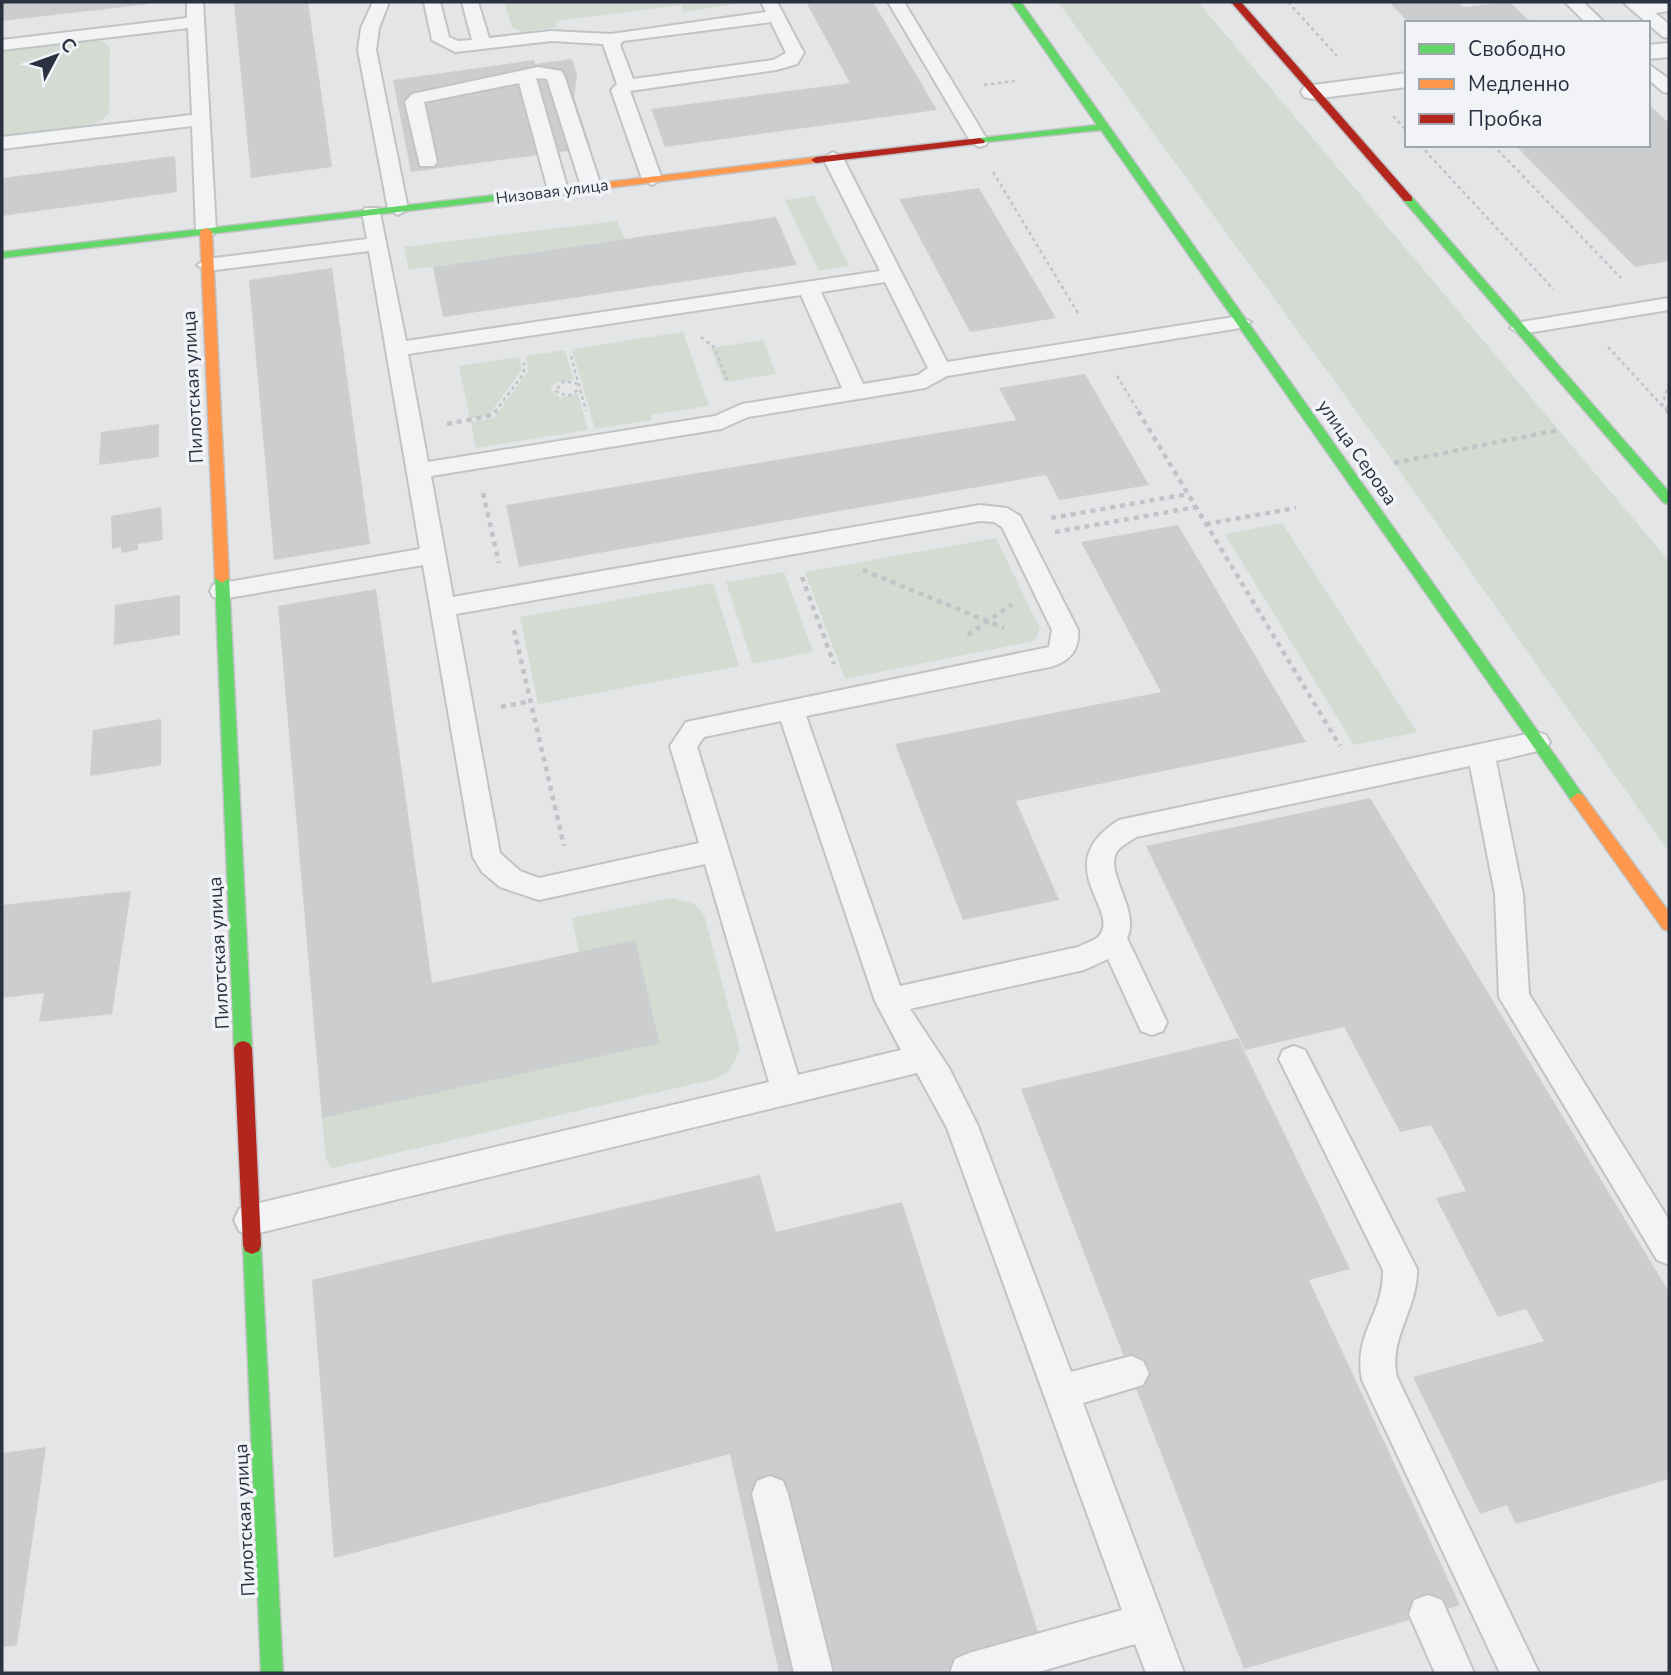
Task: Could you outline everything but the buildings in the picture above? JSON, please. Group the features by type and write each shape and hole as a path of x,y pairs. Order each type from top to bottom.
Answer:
{"street":[{"name":"улица Серова","path":"1016,2 1537,742 1669,924"},
{"path":"1026,2 1028,21"},
{"path":"1236,2 1669,500"},
{"path":"1650,52 1669,50"},
{"path":"1313,92 1405,80"},
{"name":"Низовая улица","path":"2,255 1103,127"},
{"name":"Пилотская улица","path":"206,231 272,1673"}],"lane":[{"path":"195,2 206,231"},
{"path":"381,2 369,34 368,50 385,210 378,244 487,857 503,875 527,887 539,888 715,851"},
{"path":"432,2 444,43 455,47 551,36 614,39 773,9 795,53 787,62 626,85 620,92 652,179"},
{"path":"470,2 482,44"},
{"path":"896,2 979,141"},
{"path":"1573,2 1595,21"},
{"path":"1635,6 1669,6"},
{"path":"1635,6 1669,33"},
{"path":"2,45 196,22"},
{"path":"614,39 611,45 626,85"},
{"path":"427,162 414,102 418,98 494,85 542,71 555,75 591,186"},
{"path":"1650,71 1669,88"},
{"path":"526,75 558,190"},
{"path":"2,143 201,119"},
{"path":"833,158 940,370"},
{"path":"207,265 378,244"},
{"path":"397,349 891,275"},
{"path":"808,287 855,392"},
{"path":"1521,328 1659,306"},
{"path":"418,471 721,422 742,411 925,381 940,370 1240,322"},
{"path":"442,608 980,513 999,514 1016,532 1065,630 1067,640 1061,652 1050,658 704,725 695,729 685,740 683,746 787,1091"},
{"path":"222,591 433,555"},
{"path":"790,708 890,1001 942,1085 962,1126 1165,1673"},
{"path":"890,1001 1095,954 1114,938 1119,918 1100,874 1098,855 1104,842 1129,828 1537,742"},
{"path":"1481,754 1509,894 1511,980 1514,997 1669,1249"},
{"path":"1114,938 1152,1022"},
{"path":"251,1220 923,1058"},
{"path":"1294,1059 1400,1269 1399,1300 1394,1315 1381,1331 1374,1349 1380,1380 1520,1673"},
{"path":"1061,1392 1131,1373"},
{"path":"771,1494 814,1673"},
{"path":"1428,1614 1455,1673"},
{"path":"969,1673 1146,1622"}],"path":[{"path":"1422,147 1669,411"},
{"path":"1495,147 1659,306"},
{"path":"992,170 1082,319"},
{"path":"562,324 595,443"},
{"path":"411,430 493,415 525,370 517,331"},
{"path":"1098,345 1342,748"},
{"path":"564,381 579,386 568,396 555,391 564,381"},
{"path":"1662,406 1669,383"},
{"path":"1394,463 1565,428"},
{"path":"476,462 572,882"},
{"path":"1016,532 1188,494"},
{"path":"1016,532 1196,507"},
{"path":"1206,524 1296,508"},
{"path":"796,546 1061,652"},
{"path":"796,546 847,698"}],"shaded area":[{"path":"504,2 747,2 684,12 681,5 556,21 557,27 522,32 512,27"},
{"path":"1058,2 1198,2 1669,561 1669,852 1394,463"},
{"path":"86,40 102,41 110,48 109,113 89,126 75,130 2,138 2,50"},
{"path":"814,196 850,266 819,271 785,200"},
{"path":"617,221 625,239 409,270 404,247"},
{"path":"683,332 709,406 651,415 652,420 595,429 572,349"},
{"path":"763,340 776,374 724,382 711,348"},
{"path":"565,350 574,380 556,382 550,389 560,398 578,394 588,430 476,448 471,422 494,418 529,370 526,356"},
{"path":"519,357 522,370 488,416 470,419 459,366"},
{"path":"1282,523 1417,732 1354,745 1225,534"},
{"path":"996,538 1040,629 1034,641 845,679 805,572"},
{"path":"784,572 813,652 753,664 726,582"},
{"path":"713,583 739,666 538,704 520,617"},
{"path":"672,898 694,904 704,915 740,1050 730,1070 715,1079 332,1168 326,1159 322,1118 660,1042 635,940 579,952 572,918"}],"traffic: fast":[{"path":"1016,2 1578,799"},
{"path":"980,141 1103,127"},
{"path":"2,255 591,187"},
{"path":"1408,199 1669,500"},
{"path":"222,578 243,1048"},
{"path":"252,1245 272,1673"}],"traffic: slow":[{"path":"591,187 816,160"},
{"path":"206,231 222,578"},
{"path":"1578,799 1669,924"}],"traffic: jam":[{"path":"1236,2 1408,199"},
{"path":"816,160 980,141"},
{"path":"243,1048 252,1245"}]}
